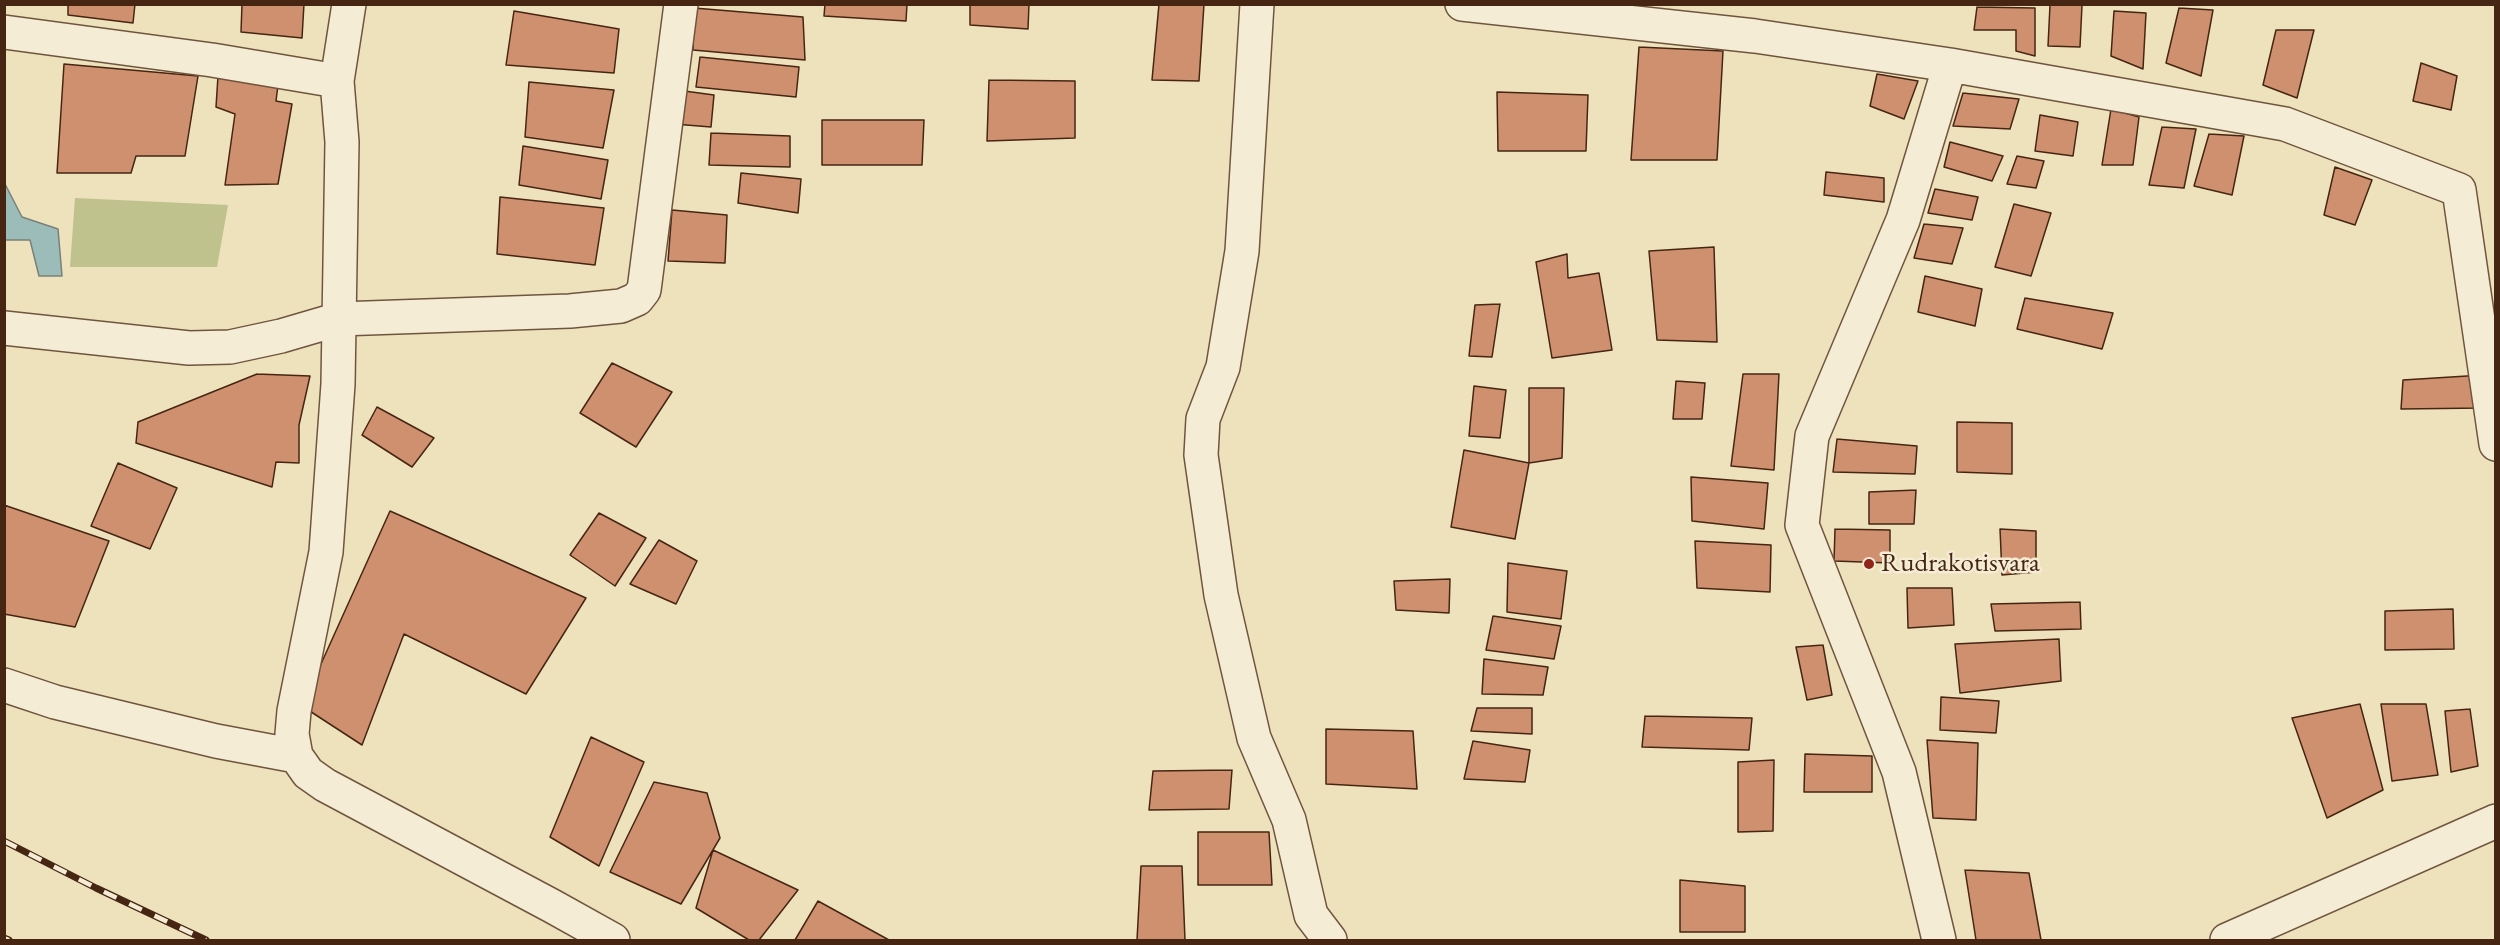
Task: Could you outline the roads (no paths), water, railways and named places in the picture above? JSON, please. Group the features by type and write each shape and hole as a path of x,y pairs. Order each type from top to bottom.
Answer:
{"street":[{"path":"349,4 337,81 342,142 338,384 326,552 294,711 292,734 296,756 308,773 325,785 613,940"},
{"path":"4,328 189,348 230,347 339,319 570,310 621,306 637,299 644,290 681,4"},
{"path":"1257,4 1242,251 1223,368 1203,419 1201,455 1221,595 1254,738 1289,820 1311,915 1330,940"},
{"path":"1462,4 1755,36 1950,65 2285,124 2459,190 2496,444"},
{"path":"4,32 212,60 337,81"},
{"path":"1939,940 1899,772 1803,525 1812,436 1903,220 1950,65"},
{"path":"4,685 55,702 216,741 296,756"},
{"path":"2227,940 2496,821"}],"water":[{"path":"4,182 22,217 58,229 62,276 39,276 30,240 5,240"}],"railway":[{"path":"4,841 206,940"},
{"path":"4,938 9,940"}],"place":[{"name":"Rudrakotisvara","path":"1869,564"}]}
